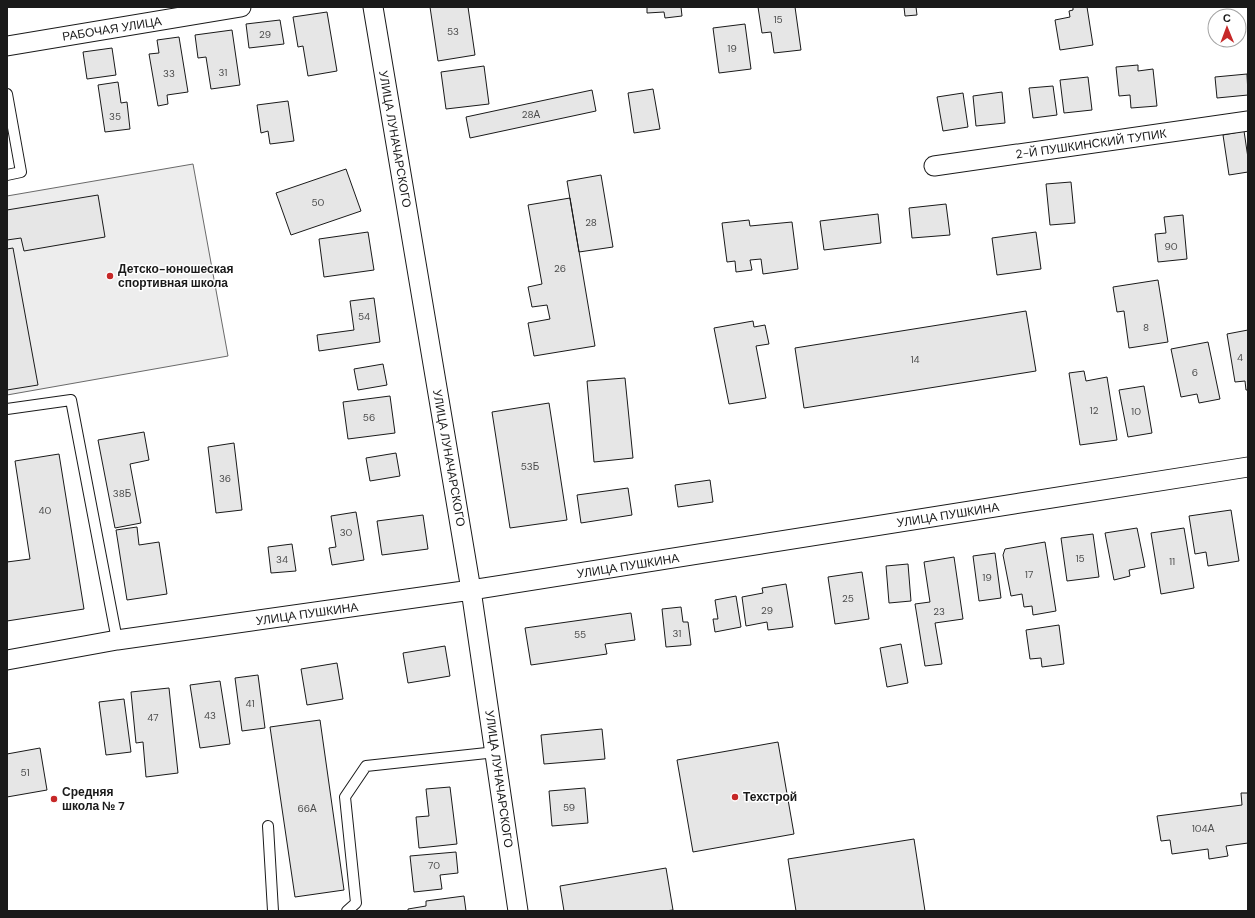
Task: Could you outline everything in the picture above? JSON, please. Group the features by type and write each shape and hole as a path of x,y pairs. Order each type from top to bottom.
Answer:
{"street":[{"name":"РАБОЧАЯ УЛИЦА","path":"7,46 241,7"},
{"name":"УЛИЦА ЛУНАЧАРСКОГО","path":"373,7 471,590 496,752 518,911"},
{"name":"2-Й ПУШКИНСКИЙ ТУПИК","path":"934,166 1248,121"},
{"name":"УЛИЦА ПУШКИНА","path":"7,660 117,640 471,590 1248,467"}],"lane":[{"path":"7,94 21,172 7,175"},
{"path":"7,409 71,400 117,640"},
{"path":"347,911 356,903 345,797 366,766 496,752"},
{"path":"268,826 273,911"}],"shaded area":[{"name":"Детско-юношеская спортивная школа","path":"193,164 228,356 7,395 7,196"}],"building":[{"path":"430,7 468,7 475,55 438,61"},
{"path":"647,7 681,7 682,16 665,18 664,12 647,13"},
{"path":"758,7 795,7 801,50 774,53 771,32 762,33"},
{"path":"904,7 916,7 917,15 905,16"},
{"path":"1073,7 1087,7 1093,45 1060,50 1055,20 1070,17 1069,11 1073,10"},
{"path":"327,12 337,71 308,76 303,46 298,47 293,17"},
{"path":"280,20 284,44 249,48 246,24"},
{"path":"745,24 751,69 719,73 713,28"},
{"path":"232,30 240,85 211,89 206,57 198,58 195,35"},
{"path":"179,37 188,92 167,95 168,104 158,106 149,54 159,53 157,40"},
{"path":"112,48 116,75 87,79 83,52"},
{"path":"1138,65 1138,71 1153,69 1157,106 1131,108 1130,95 1119,96 1116,67"},
{"path":"484,66 489,104 446,109 441,72"},
{"path":"1247,74 1248,95 1217,98 1215,77"},
{"path":"1088,77 1092,110 1064,113 1060,80"},
{"path":"118,82 121,103 127,102 130,129 105,132 98,85"},
{"path":"1053,86 1057,115 1033,118 1029,88"},
{"path":"653,89 660,129 634,133 628,93"},
{"path":"592,90 596,111 470,138 466,117"},
{"path":"1002,92 1005,123 976,126 973,96"},
{"path":"963,93 968,127 943,131 937,97"},
{"path":"288,101 294,141 270,144 268,131 261,133 257,105"},
{"path":"1244,131 1248,158 1248,172 1229,175 1223,135"},
{"path":"346,169 361,211 291,235 276,193"},
{"path":"601,175 613,247 579,252 567,181"},
{"path":"1071,182 1075,223 1050,225 1046,184"},
{"path":"98,195 105,237 24,251 21,238 7,240 7,210"},
{"path":"570,198 595,346 534,356 528,323 550,319 547,305 532,307 528,287 542,284 528,205"},
{"path":"946,204 950,235 912,238 909,208"},
{"path":"878,214 881,243 824,250 820,221"},
{"path":"1183,215 1187,259 1158,262 1155,234 1166,233 1164,217"},
{"path":"749,220 750,226 792,222 798,269 763,274 761,259 750,260 752,270 736,272 735,261 727,262 722,223"},
{"path":"368,232 374,270 324,277 319,239"},
{"path":"1036,232 1041,269 997,275 992,238"},
{"path":"13,248 38,385 7,390 7,249"},
{"path":"1158,280 1168,342 1129,348 1124,311 1117,312 1113,287"},
{"path":"374,298 380,342 319,351 317,335 354,330 350,301"},
{"path":"1026,311 1036,371 804,408 795,348"},
{"path":"753,321 754,327 765,325 769,344 756,346 766,398 729,404 714,328"},
{"path":"1248,330 1248,390 1246,390 1245,381 1235,382 1227,334"},
{"path":"1208,342 1220,399 1199,403 1197,394 1181,397 1171,349"},
{"path":"383,364 387,385 358,390 354,369"},
{"path":"1084,371 1086,381 1107,377 1117,440 1080,445 1069,373"},
{"path":"625,378 633,458 594,462 587,381"},
{"path":"1144,386 1152,433 1128,437 1119,390"},
{"path":"390,396 395,433 348,439 343,402"},
{"path":"549,403 567,520 510,528 492,412"},
{"path":"144,432 149,460 130,464 141,523 115,528 98,440"},
{"path":"234,443 242,510 216,513 208,447"},
{"path":"396,453 400,476 370,481 366,458"},
{"path":"59,454 84,609 7,621 7,562 30,559 15,461"},
{"path":"710,480 713,502 678,507 675,485"},
{"path":"628,488 632,515 581,523 577,495"},
{"path":"1231,510 1239,561 1208,566 1206,552 1195,554 1189,516"},
{"path":"356,512 364,560 332,565 329,548 336,547 331,516"},
{"path":"423,515 428,549 382,555 377,521"},
{"path":"137,527 139,545 159,542 167,594 127,600 116,530"},
{"path":"1137,528 1145,567 1129,570 1130,576 1114,580 1105,533"},
{"path":"1184,528 1194,588 1161,594 1151,533"},
{"path":"1093,534 1099,577 1067,581 1061,538"},
{"path":"1045,542 1056,611 1033,615 1032,606 1024,607 1022,594 1011,596 1003,555 1005,549"},
{"path":"292,544 296,571 271,573 268,547"},
{"path":"995,553 1001,598 979,601 973,556"},
{"path":"954,557 963,619 935,623 942,664 925,666 915,604 930,602 924,562"},
{"path":"908,564 911,601 889,603 886,566"},
{"path":"862,572 869,619 835,624 828,577"},
{"path":"786,584 793,627 768,630 767,622 746,626 742,597 763,593 762,588"},
{"path":"736,596 741,627 715,632 713,619 718,619 715,600"},
{"path":"681,607 683,622 688,622 691,645 666,647 662,609"},
{"path":"631,613 635,640 605,644 607,654 531,665 525,628"},
{"path":"1059,625 1064,664 1042,667 1041,658 1030,659 1026,630"},
{"path":"901,644 908,683 887,687 880,648"},
{"path":"445,646 450,676 408,683 403,653"},
{"path":"337,663 343,699 307,705 301,669"},
{"path":"258,675 265,728 242,731 235,678"},
{"path":"220,681 230,744 200,748 190,685"},
{"path":"169,688 178,773 146,777 143,742 136,743 131,692"},
{"path":"124,699 131,752 106,755 99,702"},
{"path":"320,720 344,890 295,897 270,727"},
{"path":"602,729 605,759 544,764 541,735"},
{"name":"Техстрой","path":"778,742 794,834 693,852 677,760"},
{"path":"40,748 47,790 7,797 7,754"},
{"path":"450,787 457,844 419,848 416,817 429,816 426,789"},
{"path":"585,788 588,823 552,826 549,791"},
{"path":"1241,793 1248,793 1248,843 1226,846 1228,856 1209,859 1208,849 1172,854 1170,840 1161,841 1157,816 1242,805"},
{"path":"914,839 925,911 796,911 788,859"},
{"path":"456,852 458,873 440,875 442,889 414,892 410,856"},
{"path":"666,868 673,910 564,911 560,886"},
{"path":"464,896 466,911 408,911 408,909 426,906 426,901"}],"place":[{"name":"Детско-юношеская спортивная школа","path":"110,276"},
{"name":"Техстрой","path":"735,797"},
{"name":"Средняя школа № 7","path":"54,799"}]}
